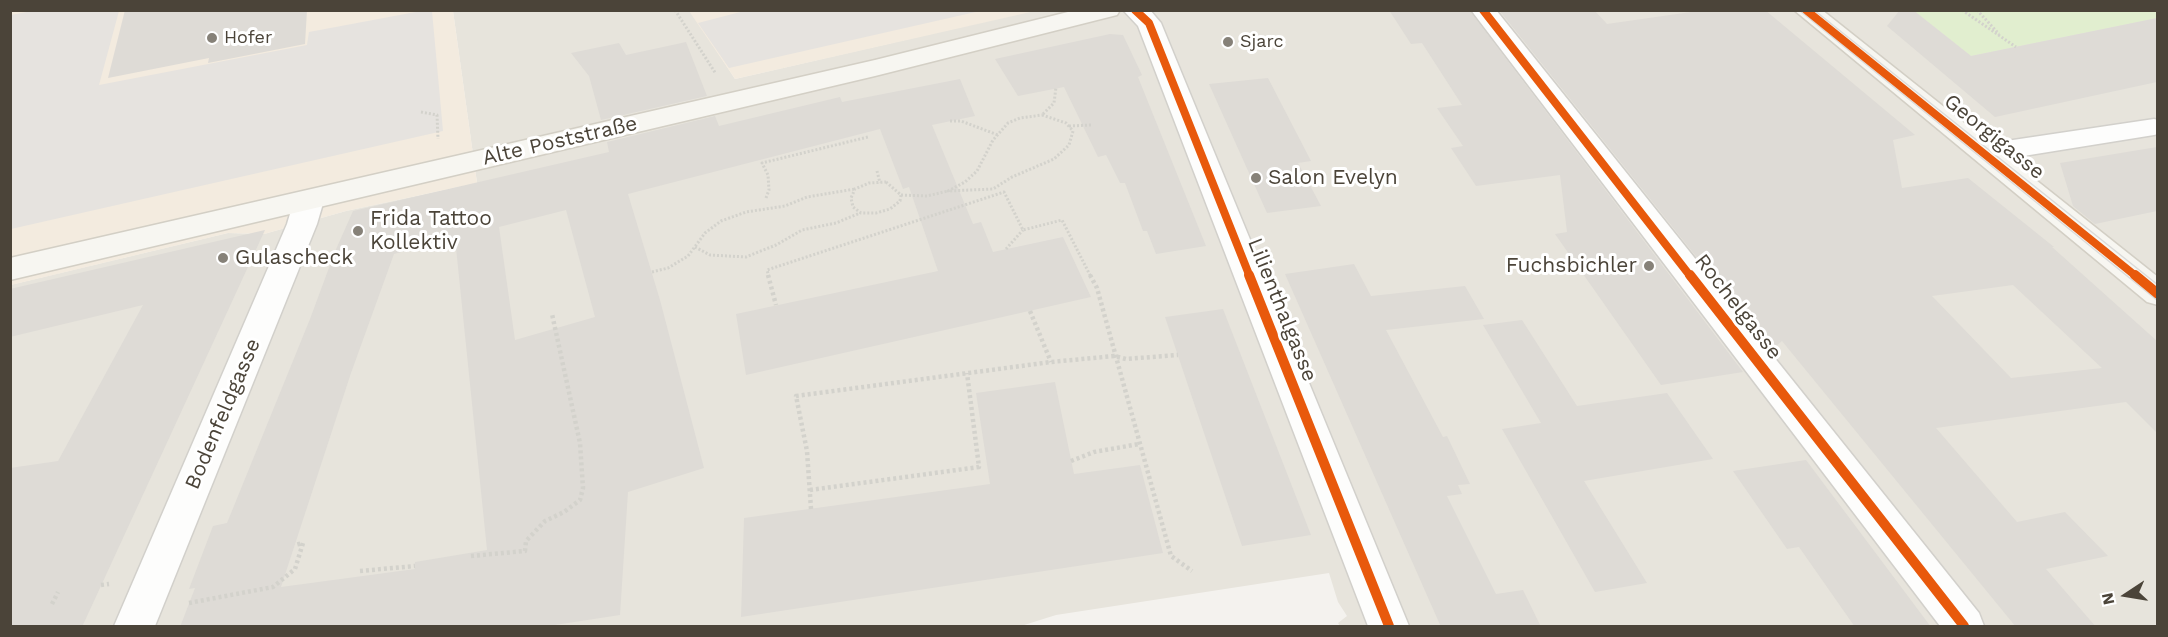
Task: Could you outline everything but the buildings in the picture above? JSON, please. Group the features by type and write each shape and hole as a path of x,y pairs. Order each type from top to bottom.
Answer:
{"main road":[{"name":"Alte Poststraße","path":"10,269 855,73 1108,10"},
{"name":"Georgigasse","path":"1806,10 1986,153 2157,294"}],"street":[{"name":"Lilienthalgasse","path":"1136,10 1149,23 1389,627"},
{"name":"Rochelgasse","path":"1483,10 1964,627"},
{"path":"1986,153 2154,127"},
{"name":"Bodenfeldgasse","path":"134,627 297,235 309,200"}],"path":[{"path":"675,10 717,75"},
{"path":"1962,10 2016,47 1994,30 1977,10"},
{"path":"1042,115 1054,104 1056,87"},
{"path":"421,112 436,115 438,142"},
{"path":"652,272 668,268 688,256 705,233 721,221 747,212 766,211 785,206 807,197 855,189 869,183 886,182 900,195 921,196 948,190 993,189 1012,177 1053,159 1069,145 1073,131 1055,118 1042,115 1020,118 1008,123 998,135 977,171 965,182 948,190"},
{"path":"950,121 961,121 998,135"},
{"path":"1069,126 1091,125"},
{"path":"766,198 769,190 768,176 762,162 868,137"},
{"path":"877,171 880,183"},
{"path":"855,189 851,198 853,207 861,213"},
{"path":"776,305 767,270 1004,192 1023,230"},
{"path":"695,248 710,255 746,257 776,245 802,230 836,223 861,213 876,213 890,209 900,201 900,195"},
{"path":"1006,249 1023,230 1062,220 1096,288 1171,556 1192,571"},
{"path":"1030,311 1052,362"},
{"path":"471,556 525,551 526,542 545,521 564,512 580,500 583,488 580,443 552,314"},
{"path":"811,509 807,451 796,396 1052,362 1114,356 1126,358 1178,355"},
{"path":"810,490 980,467 967,374"},
{"path":"1071,461 1094,452 1139,444"},
{"path":"182,604 273,587 295,569 303,543 294,545"},
{"path":"360,571 415,566"},
{"path":"52,604 58,592"}],"shaded area":[{"path":"37,10 119,11 99,85 307,45 309,32 421,11 432,11 443,131 11,229 11,15"},
{"path":"748,10 980,11 729,68 698,23"},
{"path":"1035,10 2157,11 2157,626 1340,626 1338,623 1347,616 1338,602 1329,573 1056,615 1021,626 11,626 10,285 228,233 264,234 346,211 477,183 453,11 691,11 735,79"},
{"path":"10,11 453,11 477,183 346,211 264,234 228,233 11,285"},
{"path":"689,11 1035,11 735,79"}],"green space":[{"path":"2157,10 2158,18 1971,56 1914,11"}],"tram line":[{"path":"1799,10 2158,301"},
{"path":"1814,10 2158,285"}],"cycle path":[{"path":"1135,10 1149,23 1389,626"},
{"path":"1483,10 1964,626"},
{"path":"1806,10 2158,294"}],"place":[{"name":"Hofer","path":"212,38"},
{"name":"Sjarc","path":"1228,42"},
{"name":"Salon Evelyn","path":"1256,178"},
{"name":"Frida Tattoo Kollektiv","path":"358,231"},
{"name":"Gulascheck","path":"223,258"},
{"name":"Fuchsbichler","path":"1649,266"}]}
